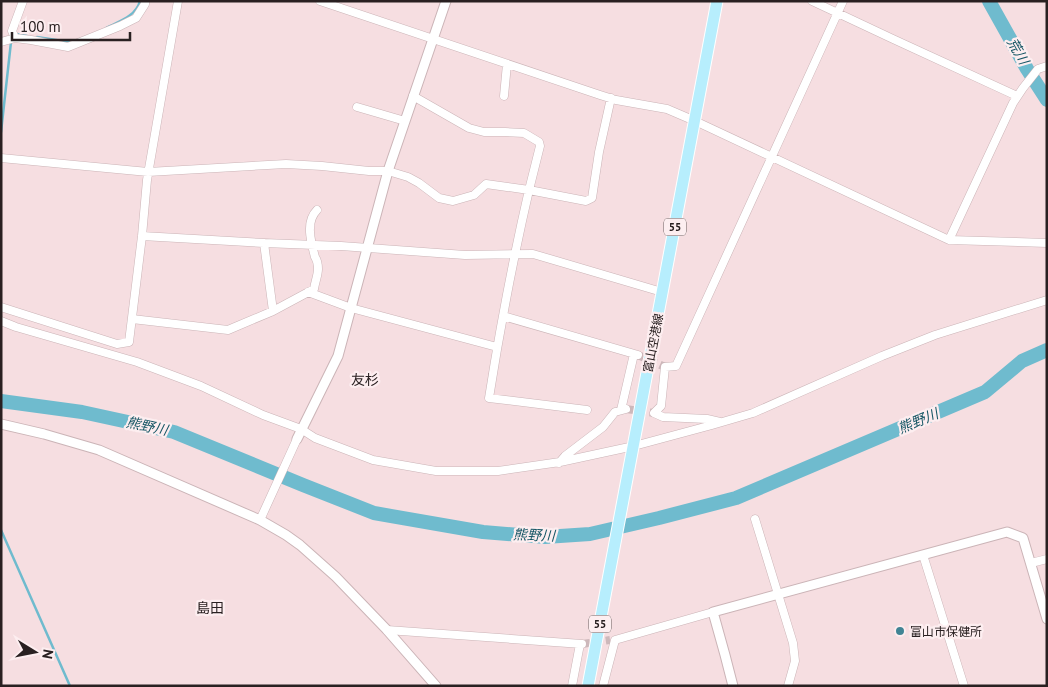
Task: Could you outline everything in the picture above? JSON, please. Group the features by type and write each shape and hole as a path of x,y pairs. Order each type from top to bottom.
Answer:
{"main road":[{"name":"富山空港線","path":"588,686 717,1"}],"street":[{"path":"15,38 12,31 23,1"},
{"path":"1,42 15,38 68,47 136,18 146,1"},
{"path":"1,307 118,344 129,342 148,172 178,1"},
{"path":"320,1 611,98 667,110 949,240 1047,243"},
{"path":"260,520 301,429 338,356 388,171 446,1"},
{"path":"812,1 1018,96"},
{"path":"722,422 707,419 663,417 654,412 661,406 666,367 676,366 843,1"},
{"path":"504,96 507,64"},
{"path":"949,240 1013,103 1038,70 1047,66"},
{"path":"414,96 469,128 484,132 524,133 539,142 540,146 514,254 489,398 586,410"},
{"path":"1,158 148,172 286,164 322,166 388,171 408,177 440,198 453,201 474,195 486,184 529,190 586,202 592,198 599,152 611,98"},
{"path":"357,107 405,121"},
{"path":"132,320 228,330 273,311 314,289 318,267 312,245 311,223 317,210"},
{"path":"142,236 465,255 533,254 662,292"},
{"path":"264,243 273,311"},
{"path":"308,292 351,308 497,347"},
{"path":"1,321 137,362 201,386 262,415 301,429 315,438 373,460 436,471 498,471 559,463 633,449 753,413 882,356 935,335 1047,300"},
{"path":"503,316 636,355 624,410 615,412 603,427 565,456 559,463"},
{"path":"1,424 99,450 260,520 286,535 336,577 387,630 436,686"},
{"path":"755,519 793,643 796,661 788,686"},
{"path":"603,686 612,640 1007,532 1023,538 1047,619"},
{"path":"923,555 964,686"},
{"path":"1031,563 1047,559"},
{"path":"712,612 733,686"},
{"path":"387,630 581,644 572,686"}],"waterway":[{"path":"106,28 135,11 140,1"},
{"name":"荒川","path":"989,1 1027,69 1047,100"},
{"path":"15,35 27,36"},
{"path":"37,37 69,42 74,41"},
{"path":"1,132 11,42"},
{"name":"熊野川","path":"1,401 82,412 174,432 374,513 483,532 545,537 590,534 736,498 985,392 1022,361 1047,350"},
{"path":"1,530 70,686"}],"tunnel":[{"path":"638,355 665,367"},
{"path":"626,409 654,413"},
{"path":"582,644 610,640"}],"place":[{"name":"富山市保健所","path":"900,631"}],"district":[{"name":"友杉","path":"365,380"},
{"name":"島田","path":"210,608"}]}
